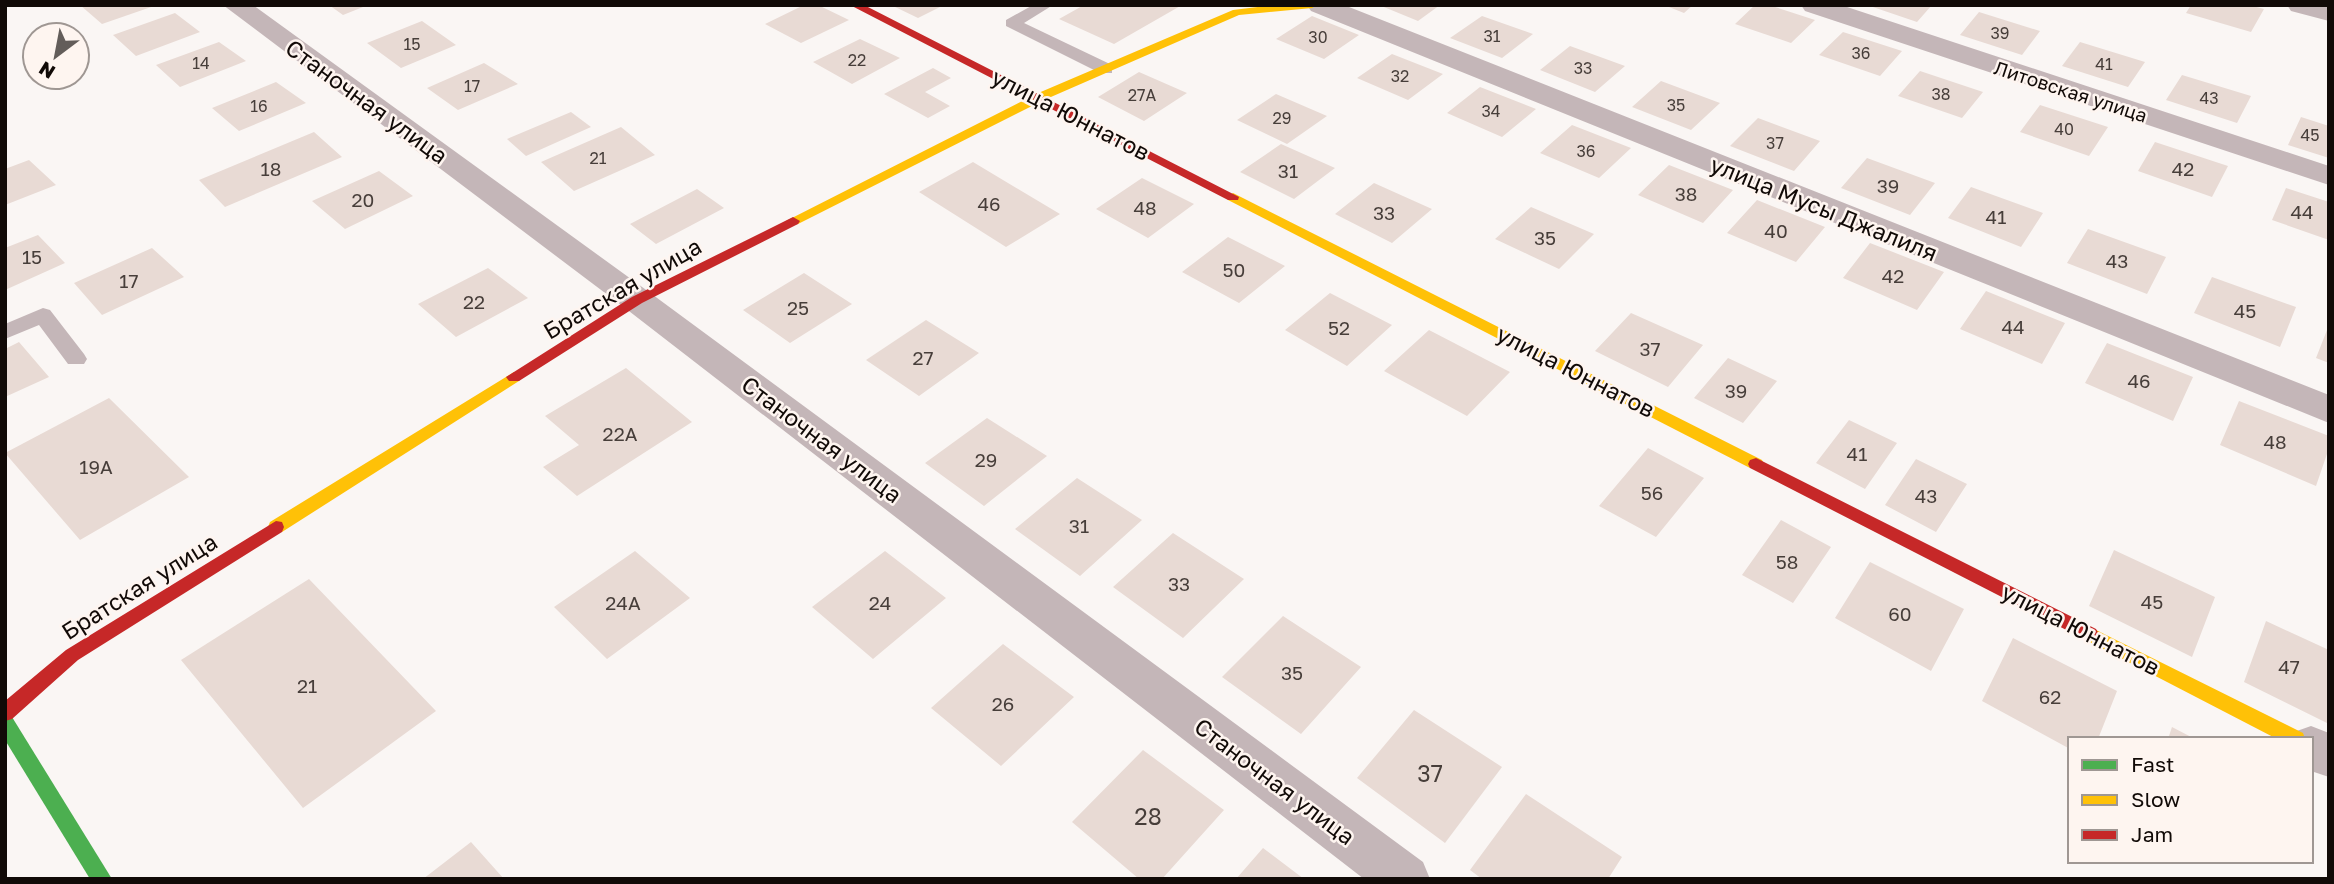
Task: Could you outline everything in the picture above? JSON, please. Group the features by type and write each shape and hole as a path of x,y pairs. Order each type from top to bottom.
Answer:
{"street":[{"name":"Станочная улица","path":"236,5 637,300 1405,879"},
{"name":"улица Юннатов","path":"855,5 2292,737"},
{"name":"Братская улица","path":"5,713 72,655 637,300 1040,97 1237,12 1312,5"},
{"name":"улица Мусы Джалиля","path":"1320,5 2329,410"},
{"name":"Литовская улица","path":"1814,5 2329,176"},
{"path":"2300,5 2329,13"},
{"path":"5,723 102,879"},
{"path":"2313,748 2329,755"}],"lane":[{"path":"1045,5 1012,23 1106,69"},
{"path":"5,332 43,315 76,359"}],"building":[{"path":"80,5 154,5 154,6 102,24"},
{"path":"329,5 368,5 343,15"},
{"path":"804,5 818,5 849,20 801,43 765,24"},
{"path":"891,5 944,5 918,18"},
{"path":"1084,5 1182,5 1114,44 1059,19"},
{"path":"1379,5 1440,5 1418,21"},
{"path":"1664,5 1693,5 1684,13"},
{"path":"1755,5 1769,5 1815,20 1791,43 1735,24"},
{"path":"1867,5 1932,5 1917,22"},
{"path":"2191,5 2249,5 2264,9 2251,32 2186,13"},
{"path":"1979,12 2040,31 2022,55 1960,35"},
{"path":"175,13 200,32 136,56 113,35"},
{"path":"1312,16 1359,35 1324,59 1276,39"},
{"path":"1482,16 1533,34 1502,58 1450,38"},
{"path":"422,21 456,45 401,68 367,43"},
{"path":"1843,32 1902,51 1880,76 1819,55"},
{"path":"860,39 900,58 852,84 813,62"},
{"path":"219,42 246,61 180,87 156,65"},
{"path":"2080,42 2145,62 2128,87 2062,66"},
{"path":"1570,46 1625,66 1595,92 1540,70"},
{"path":"1392,54 1443,74 1408,100 1357,78"},
{"path":"484,63 518,84 458,110 427,88"},
{"path":"933,68 951,78 925,92 950,106 928,118 884,94"},
{"path":"1920,71 1983,92 1962,118 1898,96"},
{"path":"1139,72 1187,93 1144,121 1098,97"},
{"path":"2182,75 2251,96 2237,123 2166,100"},
{"path":"1661,81 1720,103 1691,130 1632,107"},
{"path":"276,82 306,103 239,131 212,108"},
{"path":"1480,87 1536,109 1502,137 1447,113"},
{"path":"1276,94 1327,116 1287,144 1237,120"},
{"path":"2040,105 2108,127 2089,156 2020,132"},
{"path":"571,112 591,127 526,156 507,139"},
{"path":"2301,117 2329,126 2329,158 2288,145"},
{"path":"1758,118 1820,141 1794,171 1730,146"},
{"path":"1572,125 1631,148 1599,178 1540,153"},
{"path":"621,127 655,155 574,191 541,162"},
{"path":"314,132 342,157 225,207 199,180"},
{"path":"2155,142 2228,166 2212,197 2138,171"},
{"path":"1281,144 1335,168 1294,199 1240,172"},
{"path":"1867,158 1935,183 1910,215 1841,188"},
{"path":"29,160 56,185 5,205 5,169"},
{"path":"973,162 1060,214 1006,247 919,192"},
{"path":"1669,165 1733,190 1703,223 1638,195"},
{"path":"379,171 413,196 345,229 312,201"},
{"path":"1142,178 1194,204 1148,238 1096,209"},
{"path":"1374,183 1432,209 1392,243 1335,214"},
{"path":"1971,187 2043,213 2021,247 1948,218"},
{"path":"2286,188 2329,202 2329,240 2272,220"},
{"path":"697,189 724,208 656,244 630,224"},
{"path":"1757,200 1825,227 1796,262 1727,233"},
{"path":"1531,207 1594,234 1559,269 1495,239"},
{"path":"2088,229 2166,257 2147,294 2067,263"},
{"path":"38,235 65,263 5,290 5,248"},
{"path":"1228,237 1285,266 1239,303 1182,272"},
{"path":"1870,243 1944,272 1917,310 1843,278"},
{"path":"152,248 184,277 102,315 74,283"},
{"path":"488,268 528,298 456,337 418,304"},
{"path":"804,273 852,304 790,343 743,310"},
{"path":"2212,277 2296,307 2280,347 2194,313"},
{"path":"1986,291 2065,323 2042,364 1960,329"},
{"path":"1330,293 1392,325 1347,366 1285,330"},
{"path":"1631,313 1703,345 1668,387 1595,351"},
{"path":"926,320 979,353 919,396 866,360"},
{"path":"2329,325 2329,363 2316,358"},
{"path":"1429,330 1510,372 1467,416 1384,371"},
{"path":"19,342 49,377 5,397 5,349"},
{"path":"2107,343 2193,377 2173,421 2085,383"},
{"path":"1728,358 1777,381 1743,423 1694,398"},
{"path":"626,368 692,422 577,496 543,467 579,445 545,416"},
{"path":"109,398 189,477 80,540 5,453"},
{"path":"2239,401 2329,436 2329,448 2316,486 2220,445"},
{"path":"987,418 1047,456 984,506 925,463"},
{"path":"1849,420 1897,443 1865,489 1816,463"},
{"path":"1648,448 1704,478 1656,537 1599,506"},
{"path":"1916,459 1967,484 1936,532 1885,505"},
{"path":"1077,478 1142,520 1080,576 1015,529"},
{"path":"1781,520 1831,547 1793,603 1742,575"},
{"path":"1173,533 1244,579 1183,638 1113,587"},
{"path":"2114,550 2215,597 2192,657 2089,606"},
{"path":"635,551 690,598 607,659 554,607"},
{"path":"885,551 946,598 873,659 812,607"},
{"path":"1870,562 1964,609 1931,671 1835,618"},
{"path":"309,579 436,711 303,808 181,660"},
{"path":"1283,616 1361,667 1301,734 1222,677"},
{"path":"2266,621 2329,650 2329,724 2244,682"},
{"path":"2013,638 2117,691 2099,737 2068,737 2068,748 1982,701"},
{"path":"1003,644 1074,697 1001,766 931,708"},
{"path":"1414,710 1502,767 1445,843 1357,778"},
{"path":"2172,727 2191,737 2169,737"},
{"path":"1143,750 1224,810 1162,879 1139,879 1072,822"},
{"path":"1526,794 1622,857 1608,879 1482,879 1470,870"},
{"path":"471,842 504,879 423,879"},
{"path":"1263,848 1304,879 1236,879"}],"traffic: fast":[{"path":"5,723 102,879"}],"traffic: slow":[{"path":"793,221 1040,97 1237,12 1312,5"},
{"path":"1233,197 1756,464"},
{"path":"276,527 514,377"},
{"path":"2090,634 2292,737"}],"traffic: jam":[{"path":"855,5 1233,197"},
{"path":"514,377 637,300 793,221"},
{"path":"1756,464 2090,634"},
{"path":"5,713 72,655 276,527"}]}
